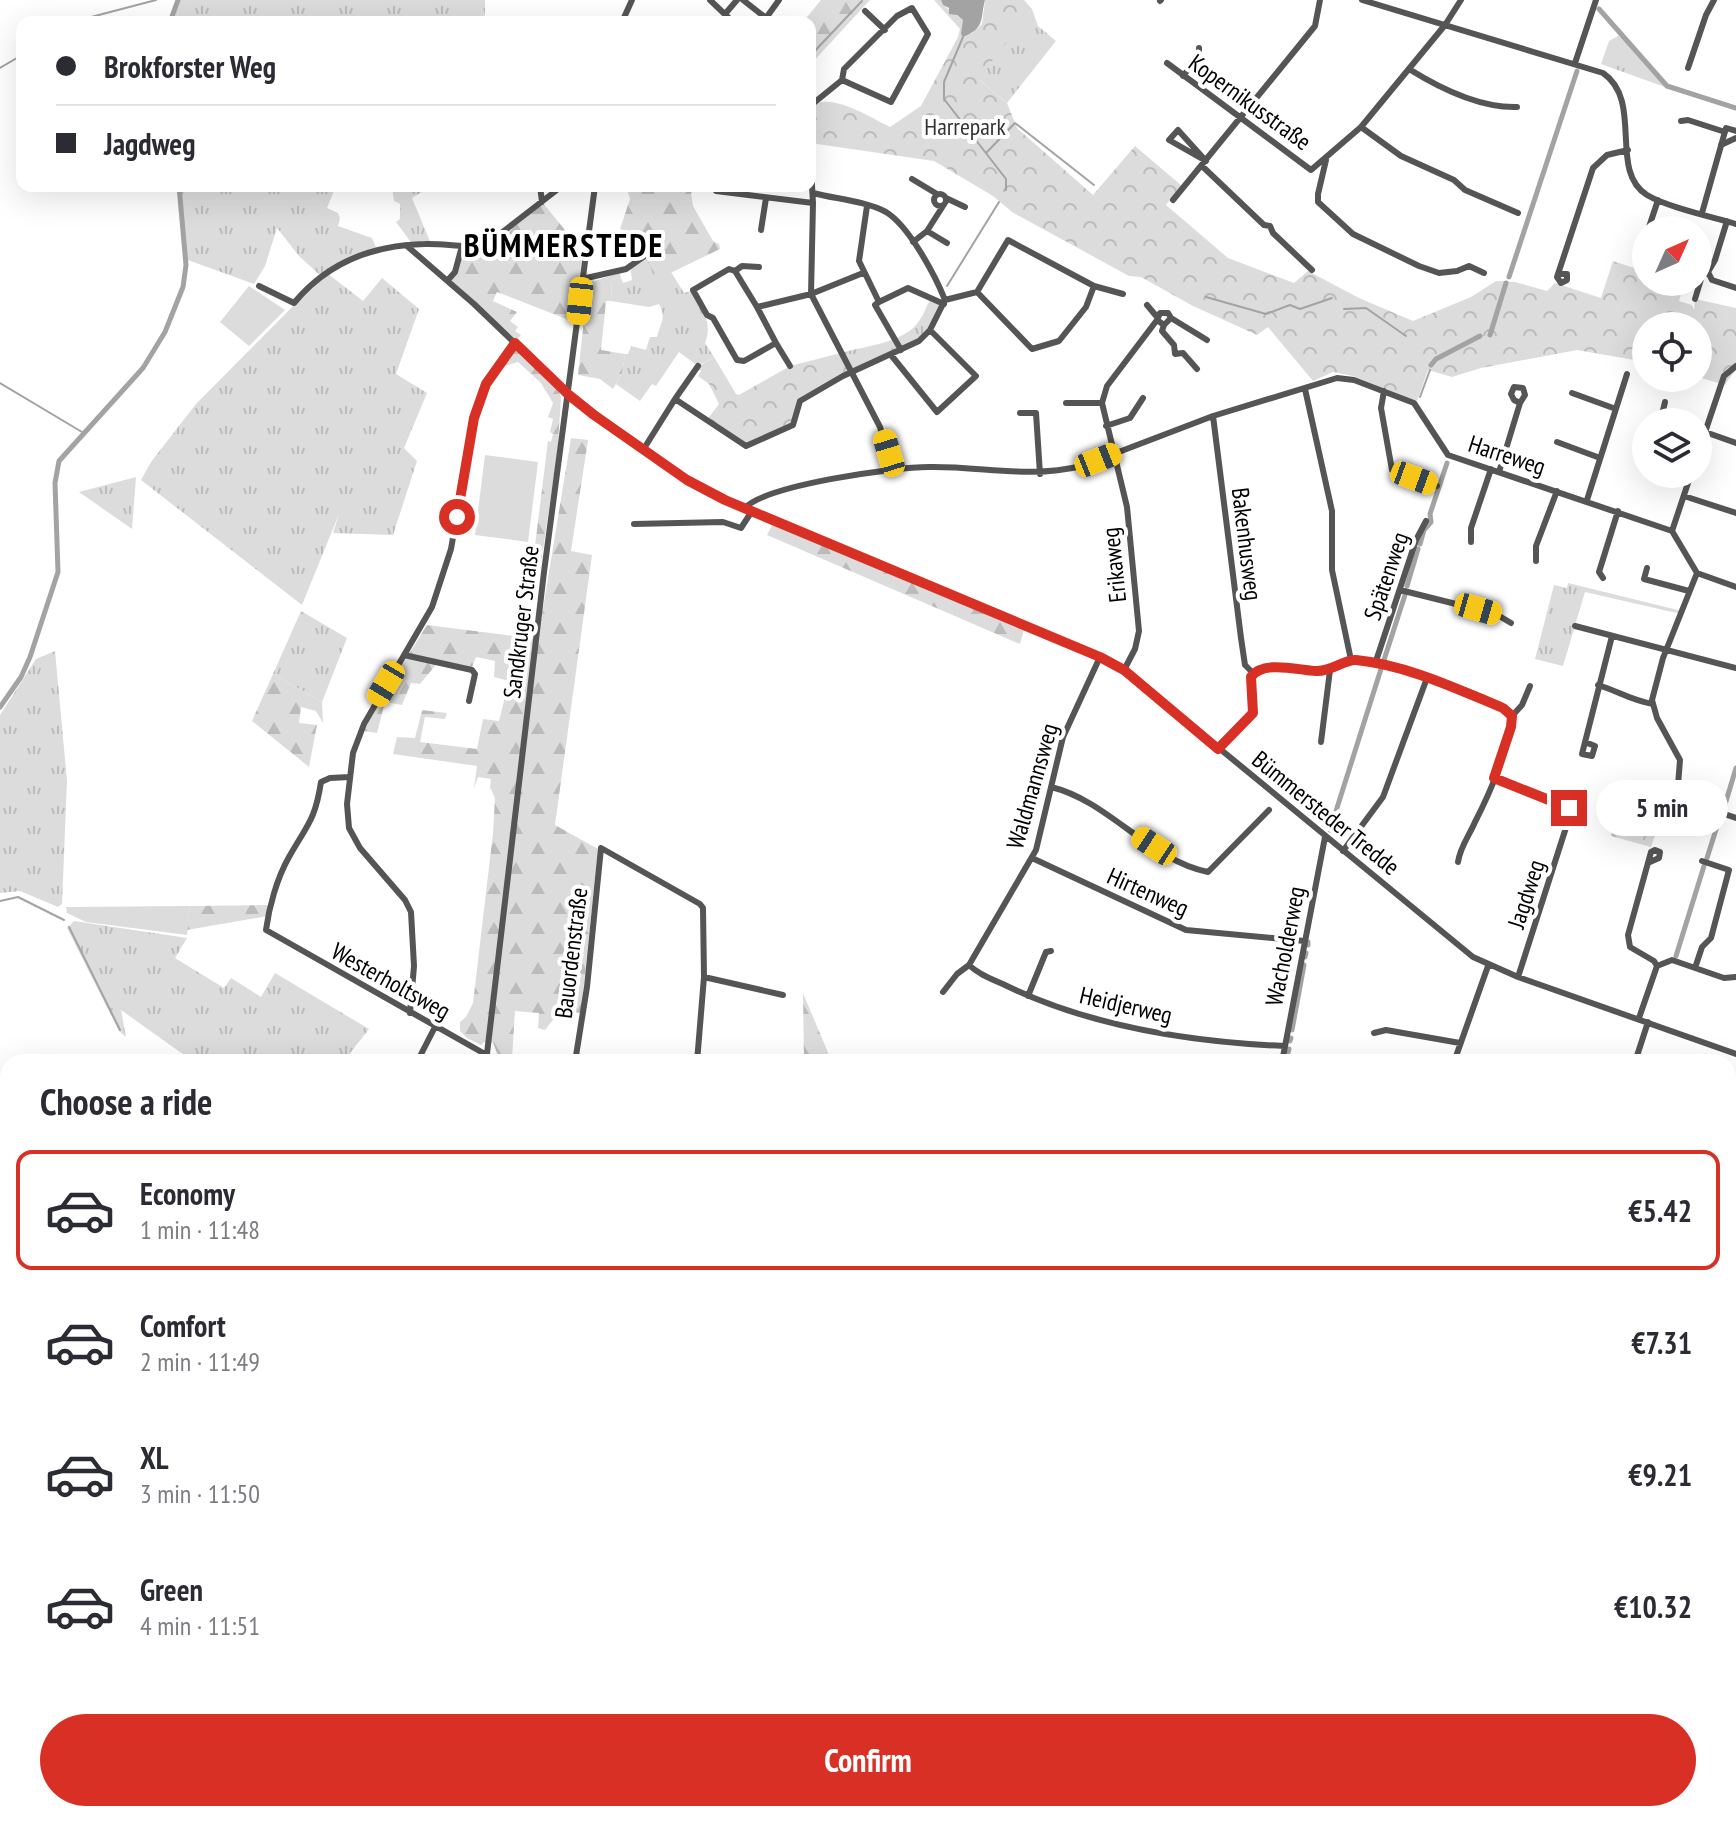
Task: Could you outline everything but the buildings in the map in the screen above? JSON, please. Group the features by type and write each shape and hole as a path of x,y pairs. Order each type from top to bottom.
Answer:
{"street":[{"path":"710,0 725,14 737,0"},
{"path":"743,0 763,16"},
{"path":"1173,200 1315,26 1320,0"},
{"path":"1365,0 1603,73 1617,84 1622,96 1631,172 1636,184 1644,193 1658,200 1736,224"},
{"name":"Kopernikusstraße","path":"1311,170 1361,127 1445,25 1461,0"},
{"path":"1575,63 1596,0"},
{"path":"1688,68 1714,0"},
{"path":"816,101 842,80 844,69 897,16 912,8 928,34 891,102 842,80"},
{"path":"865,11 885,30"},
{"path":"1183,76 1199,56 1199,48"},
{"name":"Kopernikusstraße","path":"1167,63 1321,179"},
{"path":"1409,69 1430,82 1497,107 1517,107"},
{"path":"1681,121 1688,120 1725,132"},
{"path":"1361,127 1401,156 1454,180 1465,190 1518,213"},
{"path":"1702,213 1726,128 1736,131"},
{"path":"1204,163 1169,140 1178,130 1204,163 1312,270"},
{"path":"1721,145 1736,138"},
{"path":"1559,274 1593,168 1607,155 1628,150"},
{"path":"1326,160 1318,202 1353,234 1413,264 1439,273 1469,266 1484,273"},
{"path":"912,179 965,207"},
{"path":"541,192 542,202"},
{"path":"259,286 294,303 326,273 357,255 427,244 487,244 554,192"},
{"name":"Sandkruger Straße","path":"487,1054 544,572 594,192"},
{"path":"738,192 813,203"},
{"path":"675,399 746,446 793,425 800,401 851,372 919,341 930,330 944,302 939,284 913,242 892,217 867,206 813,193 811,294 851,372 880,427 894,471"},
{"path":"937,194 934,203 943,206"},
{"path":"761,230 766,198"},
{"path":"913,242 927,231 946,198"},
{"path":"1653,216 1658,200"},
{"path":"867,206 859,261 879,302"},
{"path":"1712,265 1727,221"},
{"path":"927,231 947,243"},
{"path":"901,350 875,305 908,288 944,302 977,292 1008,240 1094,286 1123,294"},
{"name":"Bümmersteder Tredde","path":"407,246 448,280 569,395 687,480 748,510 1100,657 1124,670 1325,837 1488,966 1736,1054"},
{"path":"448,280 455,272 462,246"},
{"path":"582,279 626,269 656,248"},
{"path":"735,271 742,266 759,267"},
{"path":"776,343 744,361 737,360 693,290 729,269 735,271 790,366"},
{"path":"757,307 811,294 863,273"},
{"path":"1712,280 1736,288"},
{"path":"977,292 1032,349 1059,341 1086,307 1094,286"},
{"path":"1147,305 1164,325"},
{"path":"1066,403 1102,403 1107,386 1164,312 1207,340"},
{"path":"1171,318 1162,331 1174,345 1175,354 1183,353 1197,369"},
{"path":"891,355 937,412 976,376 930,330"},
{"path":"410,1013 414,966 411,912 405,900 351,835 347,819 353,753 358,736 425,623 451,549 467,446 478,406 486,384 515,343"},
{"path":"643,450 698,366"},
{"path":"1712,408 1724,376 1736,366"},
{"path":"1587,500 1627,374"},
{"name":"Harreweg","path":"634,524 723,522 741,528 752,500 790,488 894,471 929,467 1040,474 1082,466 1213,416 1337,378 1354,380 1414,403 1448,455 1672,531"},
{"path":"1305,389 1332,511 1332,570 1351,660"},
{"path":"1384,391 1381,408 1392,470 1437,486"},
{"path":"1572,393 1616,409"},
{"path":"1106,426 1130,418 1143,398"},
{"path":"1664,408 1665,402"},
{"name":"Erikaweg","path":"1102,403 1127,507 1139,631 1135,649 1124,670"},
{"path":"1499,472 1520,403"},
{"path":"1020,413 1036,413 1040,474"},
{"name":"Bakenhusweg","path":"1213,416 1245,665 1253,673"},
{"path":"1712,436 1736,443"},
{"path":"1557,442 1600,458"},
{"path":"1471,542 1471,528 1491,469"},
{"path":"1687,488 1672,531 1697,573 1736,587"},
{"path":"1536,561 1536,546 1557,491"},
{"path":"1684,496 1736,513"},
{"path":"1603,578 1599,572 1618,511"},
{"name":"Spätenweg","path":"1375,664 1416,540 1426,521"},
{"path":"1647,568 1644,579 1689,591"},
{"path":"1677,798 1680,760 1657,718 1653,704 1656,682 1697,573"},
{"path":"1400,590 1502,616 1511,623"},
{"path":"1575,626 1736,668"},
{"path":"1585,742 1612,636"},
{"path":"404,655 477,670 469,701"},
{"name":"Waldmannsweg","path":"943,992 957,974 969,965 1032,858 1039,841 1067,725 1100,657"},
{"path":"1218,749 1253,713 1253,673 1266,668 1330,670 1351,660 1375,664 1427,678 1503,708 1512,716"},
{"path":"1321,742 1330,670"},
{"path":"1343,851 1383,797 1427,678"},
{"path":"1598,685 1653,704"},
{"path":"1458,862 1459,851 1476,822 1494,778 1512,716 1522,705 1530,686"},
{"name":"Westerholtsweg","path":"350,777 330,778 321,782 315,815 288,859 266,930 478,1054"},
{"name":"Jagdweg","path":"1494,778 1563,804 1571,812 1518,977"},
{"path":"1051,787 1070,792 1168,855 1192,868 1208,872 1269,810"},
{"path":"1669,807 1671,801 1677,798 1736,818"},
{"name":"Wacholderweg","path":"1283,1054 1325,837"},
{"name":"Bauordenstraße","path":"576,1054 587,987 601,848 700,904 703,908 704,977"},
{"name":"Hirtenweg","path":"1032,858 1186,930 1304,941"},
{"path":"1695,968 1702,947 1711,938 1732,871 1702,861"},
{"path":"1650,862 1627,940 1633,951 1654,961 1657,966"},
{"path":"1028,996 1046,952 1051,951"},
{"path":"1639,1018 1657,966 1672,960 1724,978 1736,977"},
{"name":"Heidjerweg","path":"969,965 975,971 1028,996 1072,1012 1140,1030 1284,1046"},
{"path":"1457,1054 1488,966"},
{"path":"698,1054 704,977 783,995"},
{"path":"1638,1054 1648,1022"},
{"path":"421,1054 435,1027"},
{"path":"1374,1033 1386,1030 1460,1043"}],"green space":[{"path":"178,0 485,0 485,16 173,16"},
{"path":"821,0 870,0 816,58 816,16 808,16"},
{"name":"Harrepark","path":"934,0 941,0 963,20 963,28 971,34 982,24 985,0 1024,0 1032,9 978,79 1007,103 1017,128 1093,195 1135,146 1182,186 1166,205 1228,258 1294,283 1308,271 1359,298 1413,321 1471,297 1496,281 1515,282 1547,291 1555,283 1601,298 1613,261 1632,267 1632,296 1681,296 1679,301 1692,305 1694,310 1695,299 1736,308 1736,369 1725,385 1712,381 1712,312 1632,312 1632,360 1577,350 1481,368 1452,377 1428,370 1417,401 1353,376 1333,372 1313,381 1268,327 1257,335 1193,306 1141,277 1129,276 1012,212 993,196 934,161 816,144 816,103 819,102 839,104 890,127 921,106 960,29"},
{"path":"1032,9 1038,26 1056,41 1007,103 977,78"},
{"path":"1620,35 1665,87 1601,64 1609,41"},
{"path":"179,192 334,192 327,208 338,213 338,226 372,238 377,250 327,273 363,301 382,278 419,309 396,374 427,393 404,448 417,461 393,535 333,533 339,514 302,605 141,480 151,462 196,404 322,277 299,256 277,228 265,266 254,284 185,259"},
{"path":"393,192 422,192 412,198 431,244 413,245 396,222 400,219 400,204 394,201"},
{"path":"628,192 692,192 693,206 720,249 658,279 644,256 659,245 651,232 637,234 620,229 630,199"},
{"path":"542,202 565,230 563,248 583,251 574,322 497,292 493,301 517,312 510,321 518,327 515,331 521,335 516,341 450,280 463,248 487,244"},
{"path":"644,256 671,272 684,293 693,290 707,322 705,343 714,357 698,366 679,352 656,386 652,384 640,401 616,384 622,373 625,354 631,346 646,350 650,337 657,337 662,321 661,309 659,304 649,307 611,301 612,280 621,278 623,283 632,280 630,266"},
{"path":"620,273 621,278 612,280 611,301 606,301 601,350 625,354 622,373 613,389 600,379 578,375 588,283"},
{"path":"249,286 285,310 249,346 220,322"},
{"path":"931,298 944,304 919,341 851,372 841,353 883,343 904,334 919,321"},
{"path":"515,347 559,391 561,399 557,456 540,570 532,570 548,441 551,442 553,434 550,432 553,419 548,417 553,403 541,383 518,362 505,366 498,373 495,371"},
{"path":"841,353 851,372 801,401 793,425 746,446 706,421 719,404 709,384 698,376 701,371 696,368 714,357 739,395 790,366"},
{"path":"571,438 588,440 571,551 592,555 555,825 598,849 581,1013 560,1011 545,1030 538,1028 539,1013 515,1011 512,1054 498,1054 493,1043 484,1042 481,1045 460,1031 460,1022 473,1003 493,833 495,798 490,787 491,779 478,777 474,788 477,766 393,754 397,737 415,738 422,710 447,713 445,719 425,717 420,742 477,749 483,719 499,721 509,681 494,677 495,661 476,657 472,667 439,661 420,684 411,683 402,705 385,702 377,733 364,731 427,625 538,639"},
{"path":"485,455 538,462 528,542 475,535"},
{"path":"136,477 132,529 79,492"},
{"path":"775,520 1025,626 1020,644 767,535"},
{"path":"1568,583 1682,611 1681,614 1585,592 1563,666 1535,659 1554,585 1567,588"},
{"path":"301,611 347,638 322,702 273,674"},
{"path":"55,651 67,781 62,904 58,907 20,891 0,893 0,715 36,659"},
{"path":"273,674 322,702 323,723 316,711 301,707 299,723 317,725 309,767 252,721"},
{"path":"1622,790 1666,802 1651,847 1611,836"},
{"path":"269,905 268,916 187,930 190,906"},
{"path":"190,906 187,935 86,922 67,913 66,907"},
{"path":"74,921 187,938 175,958 224,988 231,978 261,997 275,973 369,1029 349,1054 183,1054 121,1010 126,1037 119,1031 67,928"},
{"path":"803,993 829,1054 804,1054"}],"shaded area":[{"path":"941,0 985,0 979,26 963,37 963,20 949,14 949,8"}],"waterway":[{"path":"95,16 156,0"},
{"path":"172,16 178,0"},
{"path":"816,50 862,1"},
{"path":"1599,9 1667,86 1736,108"},
{"path":"963,37 944,82 944,99 1006,179 1006,190"},
{"path":"0,68 16,59"},
{"path":"1509,277 1577,71"},
{"path":"987,152 1015,123 1094,185"},
{"path":"0,707 21,677 30,657 58,572 55,483 59,461 143,368 165,332 183,287 186,265 180,192"},
{"path":"947,286 999,202"},
{"path":"1490,335 1506,283"},
{"path":"1206,297 1266,314 1290,305 1300,309 1332,298"},
{"path":"1344,309 1366,308 1406,336"},
{"path":"1431,365 1436,359 1480,336"},
{"path":"1420,397 1430,370"},
{"path":"0,383 82,432"},
{"path":"1420,544 1424,530 1431,522 1430,514 1447,463"},
{"path":"1407,586 1418,549"},
{"path":"1383,663 1405,595"},
{"path":"1330,830 1381,669"},
{"path":"1724,808 1736,768"},
{"path":"1707,858 1720,817"},
{"path":"1676,956 1704,866"},
{"path":"0,901 18,897 64,920"},
{"path":"69,927 120,1030"},
{"path":"1305,957 1306,953"},
{"path":"1292,1030 1304,965"},
{"path":"1288,1054 1289,1049"}],"district":[{"name":"BÜMMERSTEDE","path":"564,245"}],"route":[{"path":"457,517 474,418 486,384 515,343 580,405 687,480 725,500 1100,657 1124,670 1218,749 1253,713 1251,677 1257,670 1326,671 1351,660 1409,672 1509,712 1512,716 1511,727 1494,778 1569,808"}]}
